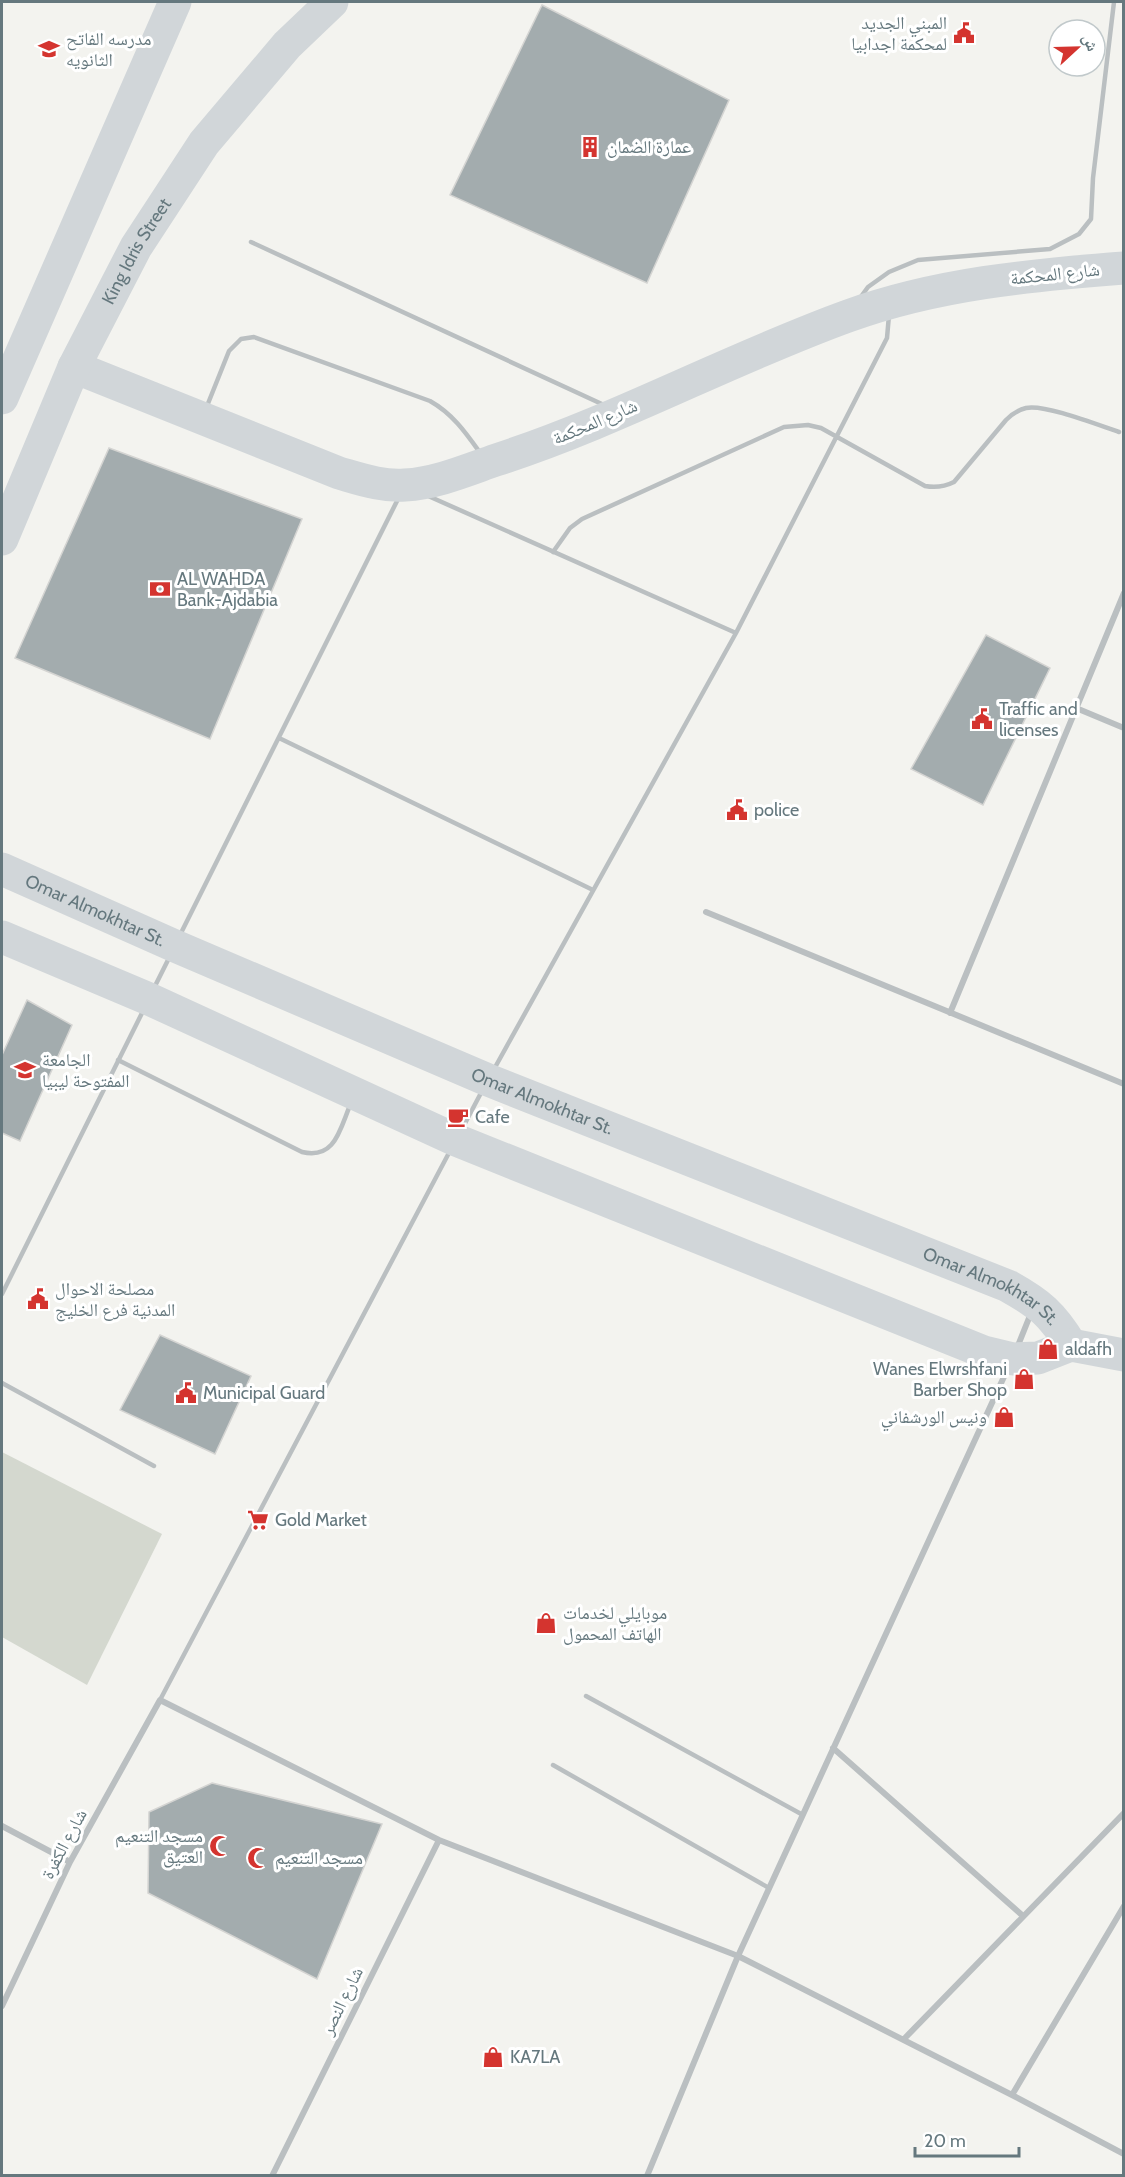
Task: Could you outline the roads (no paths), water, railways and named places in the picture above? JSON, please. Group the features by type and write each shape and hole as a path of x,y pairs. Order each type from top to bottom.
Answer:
{"main road":[{"path":"2,398 17,351 175,2"},
{"path":"286,45 310,2"},
{"name":"King Idris Street","path":"2,539 74,367 136,247 204,143 286,45 332,2"},
{"name":"شارع المحكمة","path":"74,367 339,473 371,483 405,486 447,477 530,449 848,316 889,303 982,283 1041,274 1124,268"},
{"name":"Omar Almokhtar St.","path":"2,869 488,1080 1008,1286 1036,1301 1056,1320 1071,1345"},
{"name":"Omar Almokhtar St.","path":"2,937 148,999 456,1140 973,1347 1013,1359 1038,1358 1071,1345 1124,1355"}],"street":[{"path":"950,1013 1124,593"},
{"path":"1076,708 1124,728"},
{"path":"706,912 1124,1084"},
{"path":"647,2175 738,1956 1013,1359 1036,1301"},
{"path":"160,1700 439,1840 738,1956 904,2039 1124,2154"},
{"name":"شارع الكفرة","path":"2,2006 70,1862 160,1700"},
{"path":"833,1748 1023,1916"},
{"path":"904,2039 1124,1813"},
{"path":"2,1826 70,1862"},
{"name":"شارع النصر","path":"272,2175 439,1840"},
{"path":"1012,2095 1124,1906"}],"lane":[{"path":"848,316 868,287 889,272 918,260 1050,249 1079,234 1091,219 1114,2"},
{"path":"251,242 620,412"},
{"path":"160,1700 488,1080 736,633 887,338 890,321 889,303"},
{"path":"202,419 229,351 241,339 255,337 430,401 455,418 488,463"},
{"path":"553,552 561,539 582,519 784,426 808,425 837,436 925,486 935,488 945,487 954,482 1006,420 1015,412 1026,408 1044,408 1119,432"},
{"path":"2,1294 405,486 736,633"},
{"path":"279,738 593,890"},
{"path":"118,1060 302,1152 311,1154 329,1149 355,1093"},
{"path":"2,1383 154,1466"},
{"path":"586,1696 803,1815"},
{"path":"552,1766 769,1888"}],"place":[{"name":"المبني الجديد لمحكمة اجدابيا","path":"964,33"},
{"name":"مدرسه الفاتح الثانويه","path":"49,49"},
{"name":"عمارة الضمان","path":"590,147"},
{"name":"AL WAHDA Bank-Ajdabia","path":"160,589"},
{"name":"Traffic and licenses","path":"982,719"},
{"name":"police","path":"737,810"},
{"name":"الجامعة المفتوحة ليبيا","path":"25,1070"},
{"name":"Cafe","path":"458,1117"},
{"name":"مصلحة الاحوال المدنية فرع الخليج","path":"38,1299"},
{"name":"aldafh","path":"1048,1349"},
{"name":"Wanes Elwrshfani Barber Shop","path":"1024,1379"},
{"name":"Municipal Guard","path":"186,1393"},
{"name":"ونيس الورشفاني","path":"1004,1417"},
{"name":"Gold Market","path":"258,1520"},
{"name":"موبايلي لخدمات الهاتف المحمول","path":"546,1623"},
{"name":"مسجد التنعيم العتيق","path":"220,1846"},
{"name":"مسجد التنعيم","path":"258,1858"},
{"name":"KA7LA","path":"493,2057"}]}
